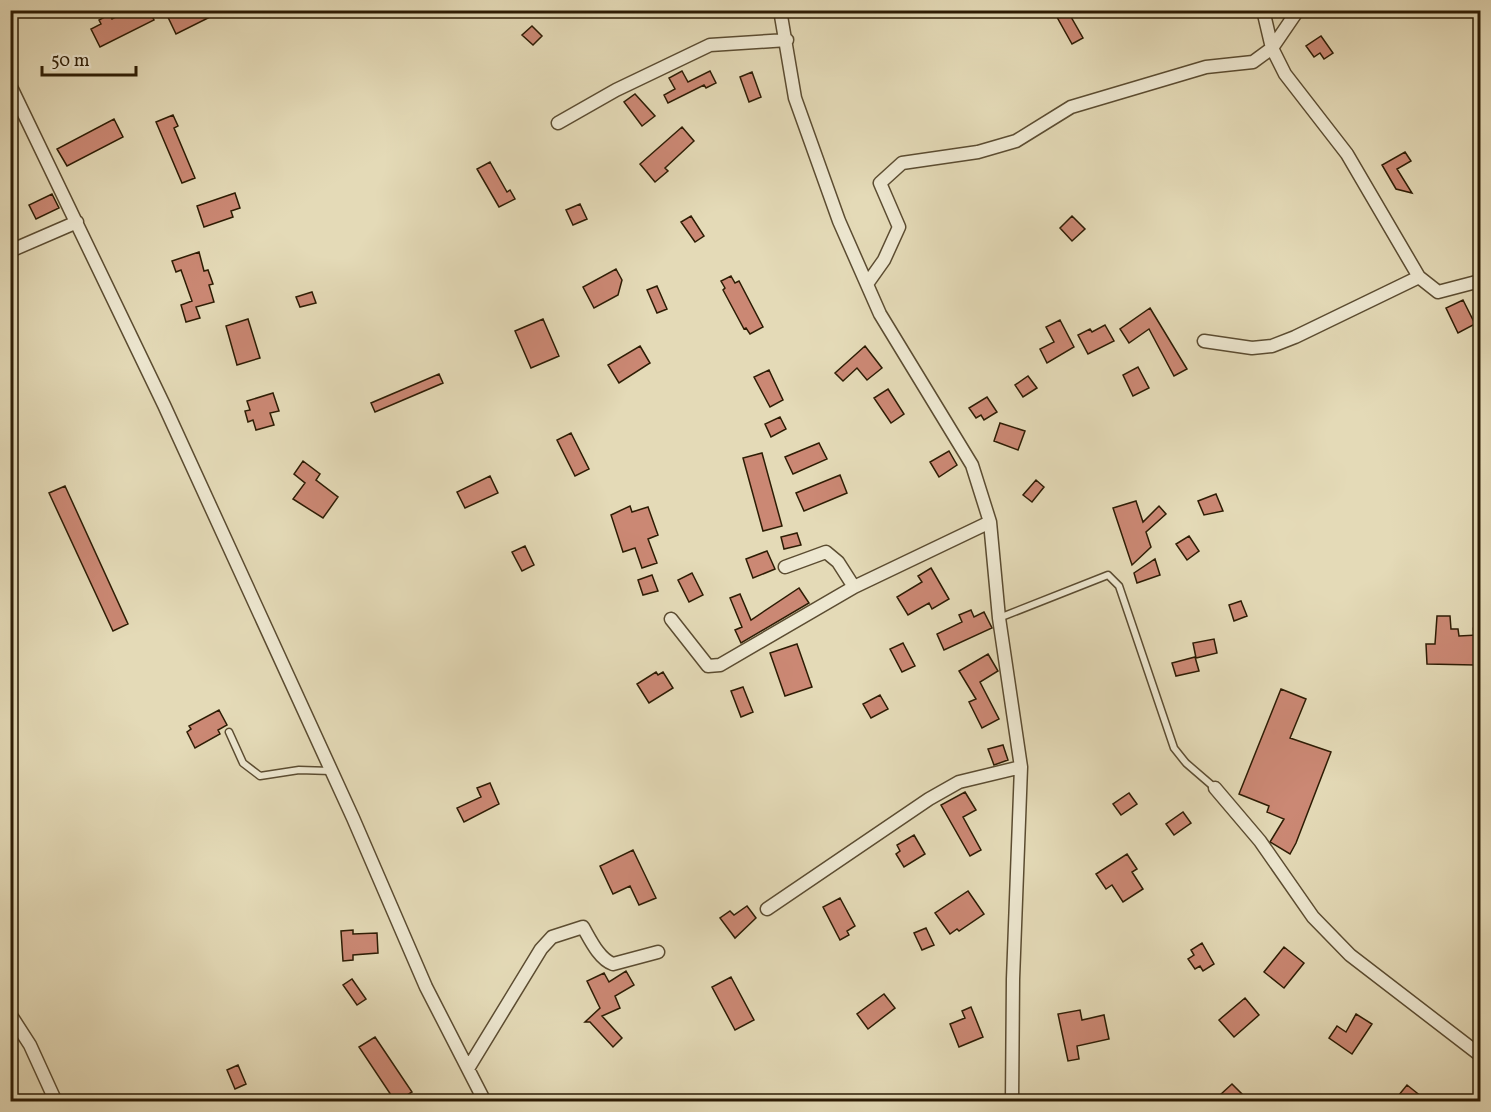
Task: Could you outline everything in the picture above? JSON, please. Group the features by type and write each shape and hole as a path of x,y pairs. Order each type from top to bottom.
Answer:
{"street":[{"path":"780,10 787,40 795,98 839,221 880,314 972,465 990,522 999,618 1021,767 1021,824 1013,979 1012,1101"},
{"path":"1263,10 1272,48 1285,74 1347,154 1419,277 1438,292 1480,281"},
{"path":"867,284 884,260 899,227 880,183 902,163 978,152 1016,141 1071,107 1206,67 1253,62 1272,48 1298,10"},
{"path":"558,123 616,90 710,45 787,40"},
{"path":"10,85 77,222 331,771 426,987 485,1101"},
{"path":"10,251 77,222"},
{"path":"1204,341 1252,348 1272,345 1295,337 1419,277"},
{"path":"671,619 708,666 720,665 854,587 990,522"},
{"path":"785,567 826,552 838,562 854,587"},
{"path":"767,909 929,799 959,782 1021,767"},
{"path":"1215,788 1260,841 1313,917 1350,955 1480,1055"},
{"path":"469,1067 541,949 552,937 583,927 608,963 613,964 658,952"},
{"path":"10,1014 30,1045 56,1101"}],"lane":[{"path":"999,618 1108,575 1114,578 1119,586 1174,748 1186,763 1215,788"},
{"path":"229,732 243,763 260,776 268,777 299,770 331,771"}],"building":[{"path":"129,10 149,10 154,20 100,47 91,29 101,24 99,20 110,14 112,19"},
{"path":"171,10 224,10 176,34 166,13"},
{"path":"1053,10 1067,10 1083,38 1072,44"},
{"path":"532,26 542,36 533,45 522,35"},
{"path":"1321,36 1333,53 1324,59 1320,53 1314,57 1306,46"},
{"path":"682,71 688,82 710,71 716,83 706,88 704,85 668,103 664,95 675,89 669,78"},
{"path":"752,72 761,97 749,102 740,77"},
{"path":"635,94 655,116 642,126 624,102"},
{"path":"173,115 178,126 174,128 195,178 182,183 156,122"},
{"path":"114,119 123,137 67,166 57,149"},
{"path":"682,127 694,141 665,168 668,171 655,182 640,164"},
{"path":"1405,152 1411,161 1397,169 1412,193 1396,189 1382,165"},
{"path":"490,162 507,192 510,190 515,199 499,207 477,169"},
{"path":"235,193 240,208 231,211 233,217 204,227 197,206"},
{"path":"52,194 59,208 36,219 29,205"},
{"path":"580,204 587,219 573,225 566,210"},
{"path":"691,216 704,236 695,242 681,222"},
{"path":"1072,216 1085,229 1072,241 1060,228"},
{"path":"199,252 204,271 208,270 213,284 209,285 214,302 196,307 200,318 186,322 181,305 192,301 181,270 176,272 172,261"},
{"path":"616,269 622,280 618,295 594,308 583,287"},
{"path":"731,276 735,283 739,281 763,327 750,334 746,328 744,329 723,290 725,288 721,281"},
{"path":"657,286 667,309 657,313 647,290"},
{"path":"312,292 316,303 300,307 296,297"},
{"path":"1463,300 1475,324 1458,333 1446,308"},
{"path":"1150,308 1187,369 1174,376 1149,329 1129,343 1120,329"},
{"path":"248,319 260,358 237,365 226,326"},
{"path":"543,319 559,356 531,368 515,331"},
{"path":"1060,320 1074,347 1047,363 1040,349 1054,342 1046,327"},
{"path":"1105,325 1114,341 1088,354 1078,335 1090,329 1092,332"},
{"path":"640,346 650,363 619,383 608,365"},
{"path":"865,346 882,368 867,380 857,368 843,381 835,373"},
{"path":"1138,367 1149,388 1133,396 1123,375"},
{"path":"769,370 783,400 770,407 754,377"},
{"path":"439,374 443,383 375,412 371,403"},
{"path":"1028,376 1037,388 1023,397 1015,385"},
{"path":"888,389 904,414 891,423 874,398"},
{"path":"273,393 279,411 270,413 274,425 256,430 253,420 248,422 245,411 250,410 247,401"},
{"path":"987,397 997,412 984,420 981,415 976,418 969,408"},
{"path":"780,417 786,429 771,437 765,424"},
{"path":"1000,423 1025,431 1018,450 994,441"},
{"path":"571,433 589,469 575,476 557,440"},
{"path":"819,443 827,459 793,474 785,457"},
{"path":"949,451 957,465 939,477 930,462"},
{"path":"762,453 782,526 763,531 743,458"},
{"path":"303,461 320,474 316,480 338,497 323,518 293,499 305,483 294,474"},
{"path":"840,475 847,493 804,511 796,493"},
{"path":"490,476 498,493 465,508 457,492"},
{"path":"1036,480 1044,487 1032,502 1023,495"},
{"path":"65,486 128,624 113,631 49,493"},
{"path":"1216,494 1223,511 1204,515 1198,501"},
{"path":"1136,501 1143,522 1159,506 1166,514 1146,532 1151,547 1132,565 1113,508"},
{"path":"630,506 632,512 648,507 658,535 648,539 657,563 642,568 635,548 623,552 611,515"},
{"path":"797,533 801,545 784,549 781,537"},
{"path":"1189,536 1199,551 1187,560 1176,544"},
{"path":"525,546 534,565 522,571 512,552"},
{"path":"767,551 775,569 753,578 746,559"},
{"path":"1155,559 1160,575 1137,583 1134,573"},
{"path":"931,568 949,599 932,609 929,603 908,615 897,597 922,582 918,576"},
{"path":"692,573 703,595 689,602 678,580"},
{"path":"652,575 658,591 643,595 638,580"},
{"path":"799,588 809,603 741,643 735,630 742,627 730,598 740,594 751,620"},
{"path":"1241,601 1247,616 1234,621 1229,605"},
{"path":"971,610 974,617 984,612 992,628 944,650 937,634 962,622 959,615"},
{"path":"1437,616 1450,616 1451,629 1458,629 1459,636 1477,635 1475,665 1427,664 1426,644 1435,644"},
{"path":"1214,639 1217,653 1196,658 1193,643"},
{"path":"903,643 915,666 902,672 890,649"},
{"path":"797,644 812,687 785,696 770,653"},
{"path":"988,654 998,671 980,682 999,719 982,728 969,702 976,699 959,671"},
{"path":"1195,657 1199,671 1176,676 1172,663"},
{"path":"656,672 658,675 663,672 673,688 649,703 637,684"},
{"path":"743,687 753,712 741,717 731,691"},
{"path":"1281,689 1306,699 1290,738 1331,752 1290,854 1270,842 1284,819 1267,812 1269,806 1239,794"},
{"path":"880,695 888,709 871,718 863,704"},
{"path":"219,710 227,725 218,730 220,734 195,748 187,732 191,729 189,726"},
{"path":"1003,745 1008,760 994,765 988,749"},
{"path":"490,783 499,804 464,822 457,808 481,797 477,788"},
{"path":"965,792 976,810 963,817 981,850 970,856 941,805"},
{"path":"1129,793 1137,804 1121,815 1113,804"},
{"path":"1183,812 1191,823 1174,835 1166,824"},
{"path":"914,835 925,854 904,867 896,854 900,851 897,845"},
{"path":"633,850 656,898 639,905 630,886 613,894 600,866"},
{"path":"1127,854 1137,869 1132,872 1143,889 1123,902 1112,885 1106,889 1096,874"},
{"path":"968,891 984,914 959,931 957,929 950,934 935,913"},
{"path":"840,898 855,926 847,931 849,935 840,940 823,907"},
{"path":"747,906 756,918 735,938 720,918 730,911 734,915"},
{"path":"926,928 934,945 922,950 914,933"},
{"path":"353,930 353,934 377,933 378,953 353,955 353,960 343,961 341,931"},
{"path":"1202,943 1214,964 1203,971 1200,966 1195,969 1188,959 1194,955 1191,950"},
{"path":"1284,947 1304,963 1284,988 1264,972"},
{"path":"626,971 634,985 615,996 620,1008 602,1016 622,1038 613,1047 590,1022 585,1022 600,1008 587,981 604,973 609,982"},
{"path":"731,977 754,1020 735,1030 712,987"},
{"path":"352,979 366,999 357,1005 343,985"},
{"path":"884,994 895,1008 868,1029 857,1014"},
{"path":"1245,998 1259,1015 1234,1037 1219,1020"},
{"path":"971,1007 983,1037 959,1047 950,1024 965,1018 962,1011"},
{"path":"1080,1010 1082,1020 1104,1015 1109,1039 1077,1046 1079,1059 1068,1061 1058,1014"},
{"path":"1356,1014 1372,1024 1352,1054 1329,1038 1337,1026 1346,1032"},
{"path":"375,1037 412,1092 398,1101 395,1101 359,1047"},
{"path":"238,1065 246,1084 235,1089 227,1070"},
{"path":"1232,1084 1242,1094 1233,1101 1226,1101 1220,1095"},
{"path":"1407,1085 1427,1101 1394,1101"}]}
